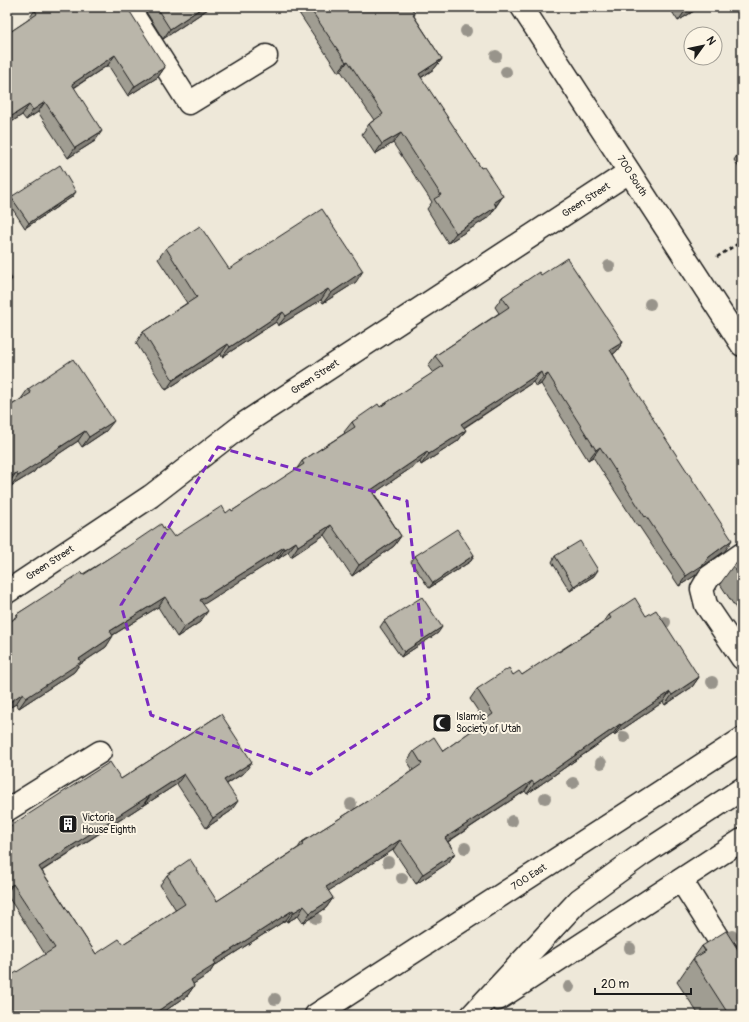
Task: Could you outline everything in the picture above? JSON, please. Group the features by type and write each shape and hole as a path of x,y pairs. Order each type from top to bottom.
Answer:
{"main road":[{"path":"128,7 189,103 266,56"},
{"name":"700 South","path":"522,7 742,345"},
{"name":"Green Street","path":"7,592 151,496 245,423 629,172"},
{"path":"742,554 709,577 702,589 706,605 742,658"},
{"name":"700 East","path":"316,1015 742,739"},
{"path":"7,810 100,752"},
{"path":"473,1015 579,900 641,855 742,788"},
{"path":"473,1015 742,840"},
{"path":"681,880 742,976"}],"highlighted area":[{"path":"218,447 407,501 429,698 310,774 151,715 121,605"}],"building":[{"path":"39,7 127,7 165,67 135,86 115,55 72,84 102,131 75,148 45,102 33,110 29,105 7,119 7,34 37,14 35,10"},
{"path":"156,7 203,7 170,29"},
{"path":"309,7 411,7 415,14 413,15 442,59 419,74 481,168 484,167 503,196 494,202 496,207 456,233 434,199 441,195 401,133 382,144 369,124 383,114 348,61 346,62"},
{"path":"682,7 691,7 685,11"},
{"path":"60,165 76,192 29,223 11,197"},
{"path":"322,209 363,271 331,293 328,289 286,316 283,312 230,347 228,344 173,380 143,332 197,297 166,248 200,226 229,269"},
{"path":"567,258 623,342 610,350 732,540 709,557 703,565 686,576 646,516 645,517 600,447 596,450 548,374 543,377 541,372 461,424 466,430 429,454 427,452 371,490 401,536 359,565 331,525 298,546 296,542 285,549 284,547 200,600 208,611 184,627 165,597 110,631 113,636 79,659 81,662 26,698 23,693 7,704 7,624 18,616 17,614 82,572 83,575 161,524 165,531 168,529 174,537 222,506 226,513 231,509 232,511 304,464 302,461 355,427 352,422 378,404 380,407 443,366 435,356 509,307 502,297 539,272 541,275"},
{"path":"7,271 12,279 7,282"},
{"path":"73,359 114,421 89,437 85,431 18,476 16,473 7,479 7,408 31,393 28,389"},
{"path":"457,529 474,555 433,583 415,556"},
{"path":"580,541 598,570 574,586 555,556"},
{"path":"742,560 742,580 733,566"},
{"path":"422,597 442,627 404,652 384,621"},
{"path":"635,598 646,616 656,610 699,677 672,695 670,692 621,725 620,724 534,784 532,781 445,838 455,853 423,874 400,840 326,887 333,898 310,913 304,906 294,912 293,910 214,961 216,964 191,980 194,986 152,1015 7,1015 7,978 55,948 13,884 7,888 7,828 110,762 121,779 221,714 252,762 224,780 238,801 213,818 184,774 39,867 96,954 119,939 123,944 185,904 167,875 190,859 217,901 303,845 302,842 377,795 422,764 414,751 434,737 443,751 484,722 483,721 493,714 477,689 509,668 513,675 519,671 522,675 611,618 609,615"},
{"path":"726,931 742,956 742,1015 729,1015 693,959 706,951 702,946"}],"place":[{"name":"Islamic Society of Utah","path":"442,723"},
{"name":"Victoria House Eighth","path":"68,824"}]}
